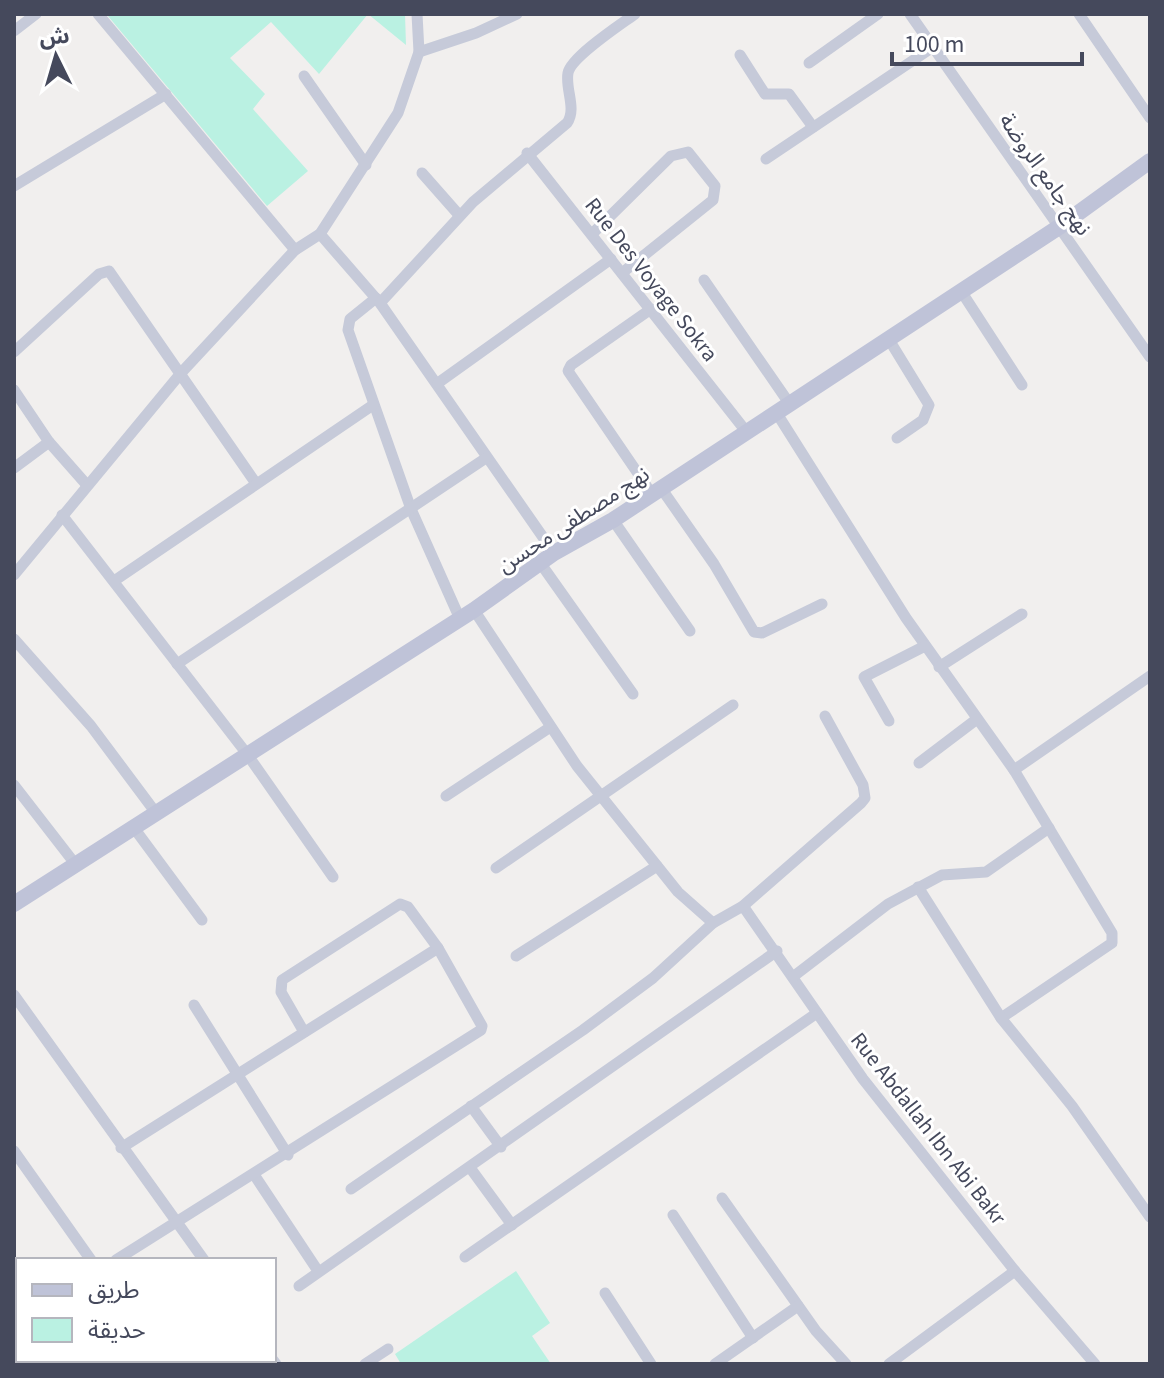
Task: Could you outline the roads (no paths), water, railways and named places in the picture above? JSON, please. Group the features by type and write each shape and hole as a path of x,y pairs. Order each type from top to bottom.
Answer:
{"main road":[{"name":"نهج مصطفى محسن","path":"14,904 467,615 554,553 613,520 745,430 1059,227 1150,161"}],"street":[{"path":"14,31 36,14"},
{"path":"98,14 295,250"},
{"path":"14,575 86,484 181,373 295,250 320,234 398,113 419,52 417,14"},
{"path":"419,52 476,33 517,14"},
{"path":"635,14 572,63 567,85 570,119 527,153 459,215 378,301 347,324 411,509 467,615 549,728 657,866 678,892 713,923"},
{"path":"809,63 878,14"},
{"path":"1079,14 1150,118"},
{"name":"نهج جامع الروضة","path":"912,15 1150,357"},
{"path":"766,159 933,47"},
{"path":"740,55 765,94 789,94 813,127"},
{"path":"304,76 328,115 366,165"},
{"path":"14,186 166,94"},
{"path":"592,234 671,156 688,152 706,174 715,186 713,200 622,273"},
{"name":"Rue Des Voyage Sokra","path":"527,153 745,430"},
{"path":"422,173 459,215"},
{"path":"320,234 378,301 554,553"},
{"path":"438,383 611,259"},
{"path":"14,352 99,274 109,271 255,482"},
{"path":"704,280 778,382 782,408 925,646 1014,770 1112,933 1112,943 1001,1018"},
{"path":"961,291 1022,385"},
{"path":"651,309 571,365 568,371 714,564 754,632 762,633 822,604"},
{"path":"888,338 929,405 923,420 897,438"},
{"path":"14,390 49,442 86,484"},
{"path":"114,581 255,482 373,405"},
{"path":"14,468 49,442"},
{"path":"177,664 486,458"},
{"path":"62,515 247,754 333,877"},
{"path":"613,520 690,631"},
{"path":"541,564 633,694"},
{"path":"939,667 1022,614"},
{"path":"14,639 91,726 156,813"},
{"path":"889,721 864,677 925,646"},
{"path":"1014,770 1150,676"},
{"path":"496,868 733,705"},
{"path":"351,1189 641,987 713,923 743,906 865,798 863,785 852,762 825,716"},
{"path":"919,763 977,719"},
{"path":"446,796 549,728"},
{"path":"14,785 76,865"},
{"path":"134,828 202,920"},
{"path":"794,976 857,926 918,887 948,874 986,872 1049,828"},
{"path":"516,956 657,866"},
{"path":"918,887 1001,1018 1072,1106 1150,1217"},
{"path":"119,1258 176,1220 255,1176 481,1030 481,1021 438,948 408,907 400,904 282,980 281,992 304,1032"},
{"name":"Rue Abdallah Ibn Abi Bakr","path":"743,906 863,1079 1089,1362"},
{"path":"121,1148 438,948"},
{"path":"299,1286 471,1169 777,951"},
{"path":"14,995 203,1258"},
{"path":"194,1005 288,1155"},
{"path":"465,1257 817,1013"},
{"path":"471,1106 501,1147"},
{"path":"14,1151 90,1258"},
{"path":"471,1169 512,1225"},
{"path":"255,1176 318,1271"},
{"path":"722,1198 798,1306 846,1364"},
{"path":"673,1215 753,1338"},
{"path":"889,1364 1015,1271"},
{"path":"605,1293 651,1364"},
{"path":"715,1364 798,1306"},
{"path":"365,1364 388,1349"}]}
